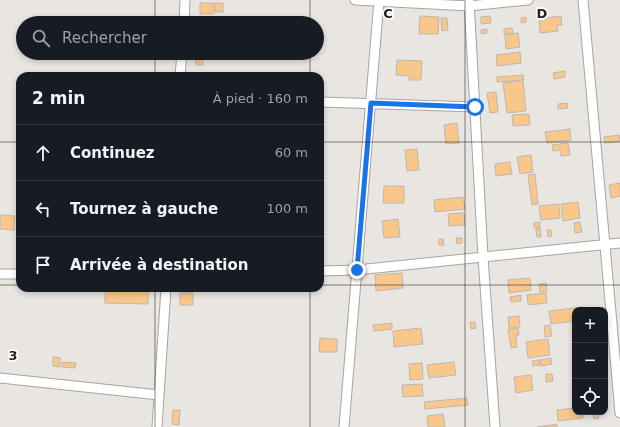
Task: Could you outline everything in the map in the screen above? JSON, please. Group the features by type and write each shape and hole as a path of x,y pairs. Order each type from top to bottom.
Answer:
{"street":[{"path":"184,16 185,0"},
{"path":"356,0 469,3 528,0"},
{"path":"583,0 620,413"},
{"path":"344,427 379,1"},
{"path":"469,3 482,257 495,427"},
{"path":"180,72 181,60"},
{"path":"324,102 475,107"},
{"path":"324,271 357,270 620,243"},
{"path":"0,274 16,274"},
{"path":"157,427 166,292"},
{"path":"0,378 159,395"}],"building":[{"path":"200,3 214,3 214,14 200,14"},
{"path":"215,3 223,3 223,12 215,12"},
{"path":"420,16 439,17 438,34 419,34"},
{"path":"490,16 491,23 481,24 481,17"},
{"path":"561,16 562,25 557,25 558,31 540,33 539,19"},
{"path":"526,17 526,22 521,23 521,18"},
{"path":"441,18 447,18 448,30 442,31"},
{"path":"512,28 513,33 504,34 504,29"},
{"path":"487,29 487,33 481,34 481,30"},
{"path":"518,33 520,47 506,49 505,35"},
{"path":"520,52 521,63 497,66 496,55"},
{"path":"196,60 203,60 203,65 196,65"},
{"path":"397,60 422,61 421,80 409,80 409,76 396,75"},
{"path":"565,71 565,77 554,79 553,73"},
{"path":"523,75 524,80 497,82 497,77"},
{"path":"523,80 526,111 507,113 503,83"},
{"path":"496,92 498,112 490,113 487,93"},
{"path":"567,103 568,108 558,109 558,104"},
{"path":"529,114 530,125 513,126 512,115"},
{"path":"457,123 459,143 446,144 444,125"},
{"path":"570,129 571,140 547,143 545,132"},
{"path":"619,135 620,141 605,143 604,137"},
{"path":"568,143 570,155 561,156 560,150 553,151 552,145"},
{"path":"417,149 419,170 407,171 405,150"},
{"path":"531,155 533,172 520,174 517,157"},
{"path":"510,162 512,174 496,176 495,164"},
{"path":"535,174 538,204 532,205 528,175"},
{"path":"620,183 620,196 611,198 609,185"},
{"path":"384,186 404,186 404,203 383,203"},
{"path":"463,197 465,209 435,212 434,200"},
{"path":"578,202 580,218 563,221 561,204"},
{"path":"559,204 560,218 541,220 539,206"},
{"path":"464,213 465,225 449,226 448,214"},
{"path":"0,215 15,216 14,230 0,229"},
{"path":"398,219 400,237 384,238 382,221"},
{"path":"540,222 540,227 534,228 534,223"},
{"path":"580,222 582,232 575,233 574,223"},
{"path":"540,228 541,237 537,237 536,229"},
{"path":"547,230 551,230 552,236 548,237"},
{"path":"456,238 462,238 462,243 457,244"},
{"path":"439,239 443,239 444,245 439,245"},
{"path":"402,273 403,288 376,291 375,275"},
{"path":"530,278 531,290 509,293 508,280"},
{"path":"546,283 547,291 540,292 539,284"},
{"path":"105,292 148,292 148,304 105,303"},
{"path":"180,293 193,293 193,305 180,305"},
{"path":"546,293 547,303 528,305 527,295"},
{"path":"521,295 521,301 511,302 510,297"},
{"path":"572,308 572,321 551,324 549,311"},
{"path":"519,316 520,327 509,328 508,317"},
{"path":"470,322 475,322 476,328 471,329"},
{"path":"392,323 392,329 374,331 373,325"},
{"path":"550,325 552,336 545,337 544,326"},
{"path":"421,328 423,344 394,347 393,331"},
{"path":"518,328 519,335 516,335 517,347 511,348 508,329"},
{"path":"320,338 337,339 337,352 319,352"},
{"path":"548,339 550,355 528,358 526,342"},
{"path":"53,357 60,358 60,367 53,366"},
{"path":"551,358 552,364 541,366 540,360"},
{"path":"539,360 540,365 533,366 532,361"},
{"path":"62,362 76,363 75,368 62,367"},
{"path":"454,362 456,375 429,378 427,365"},
{"path":"422,363 423,379 410,380 409,364"},
{"path":"546,374 552,374 553,381 546,382"},
{"path":"531,375 533,390 516,393 514,377"},
{"path":"422,384 423,396 403,397 402,385"},
{"path":"467,398 468,405 425,409 424,402"},
{"path":"572,408 572,415 582,415 583,418 558,421 557,410"},
{"path":"173,410 180,410 179,425 172,424"},
{"path":"443,414 445,427 428,427 427,416"},
{"path":"593,415 598,415 599,418 594,419"},
{"path":"557,424 557,427 537,427"}],"route":[{"path":"357,270 371,103 475,107"}]}
